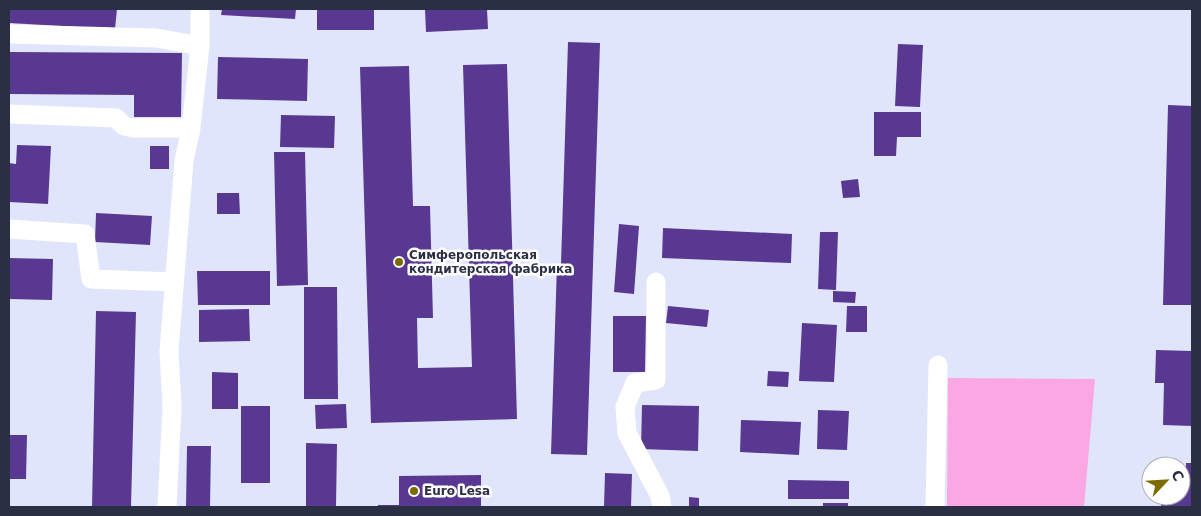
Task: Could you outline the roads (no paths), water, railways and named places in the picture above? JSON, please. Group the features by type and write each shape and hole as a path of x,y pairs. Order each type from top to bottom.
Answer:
{"lane":[{"path":"167,507 172,406 169,351 184,161 191,128 200,46 200,9"},
{"path":"9,34 157,38 200,46"},
{"path":"9,114 116,118 124,126 133,128 191,128"},
{"path":"9,229 85,234 91,279 174,282"},
{"path":"656,282 656,380 635,382 625,407 627,433 660,496 662,507"},
{"path":"935,507 938,365"}],"place":[{"name":"Симферопольская кондитерская фабрика","path":"399,262"},
{"name":"Euro Lesa","path":"414,491"}]}
